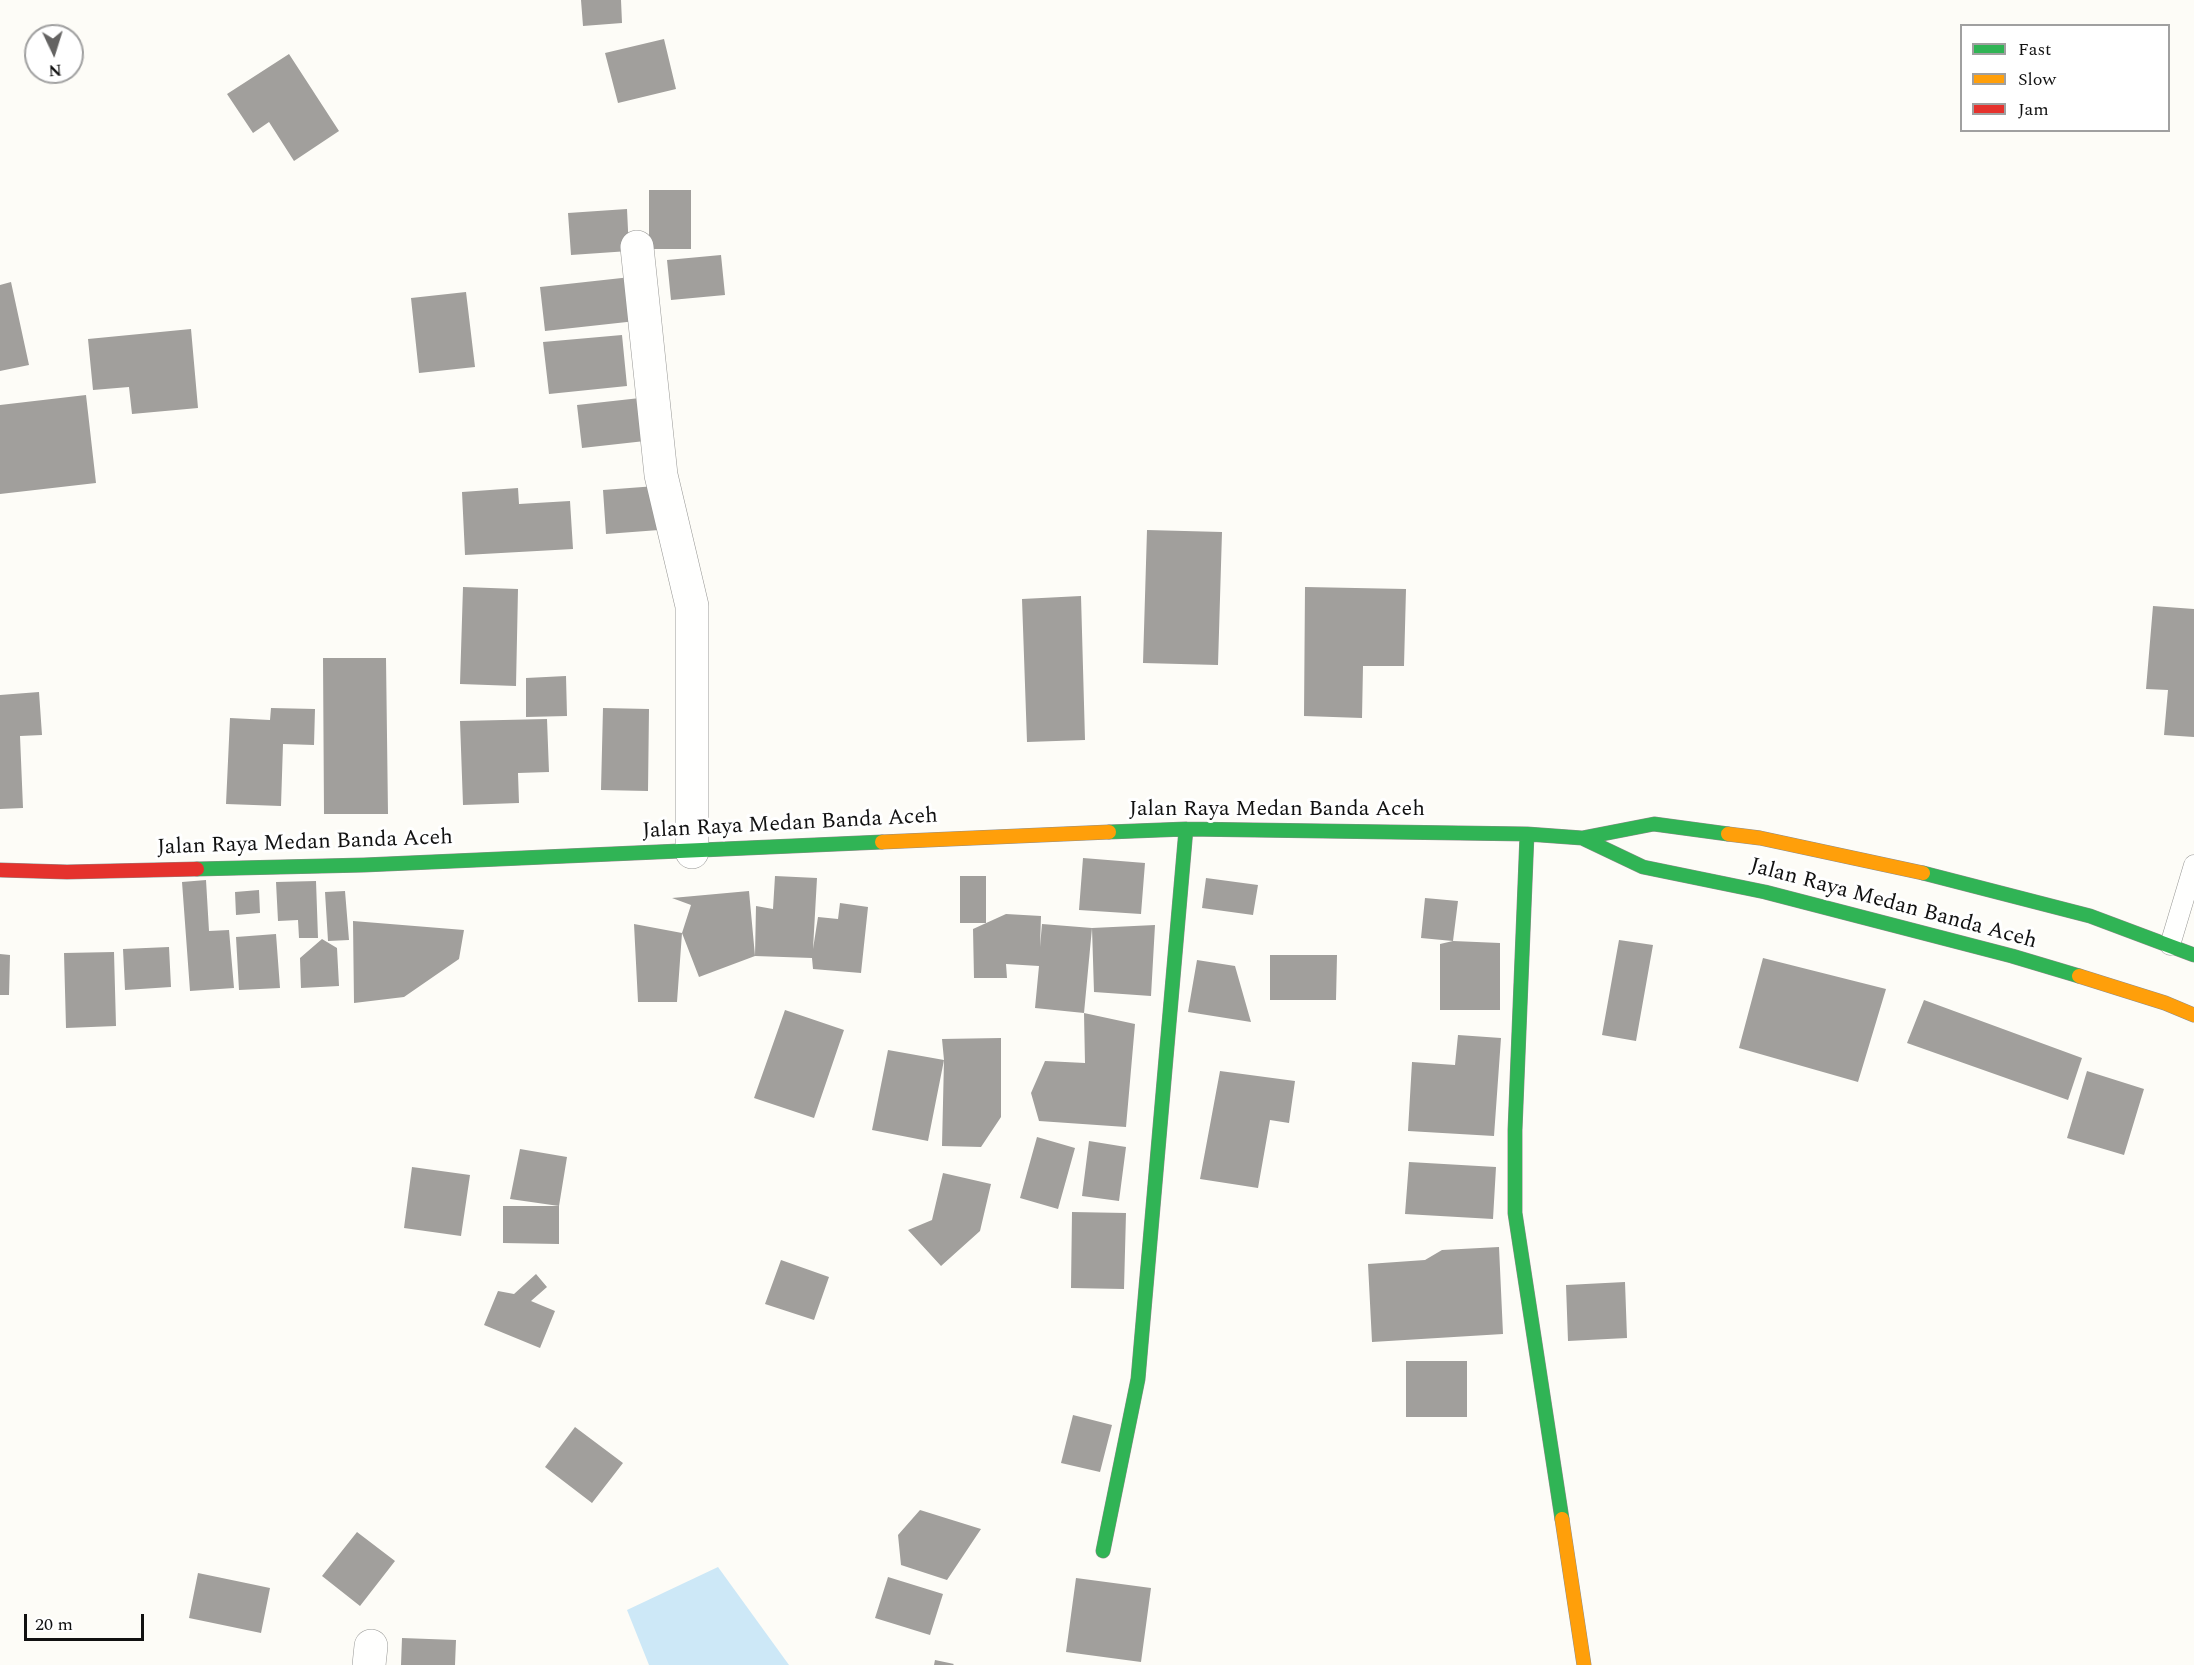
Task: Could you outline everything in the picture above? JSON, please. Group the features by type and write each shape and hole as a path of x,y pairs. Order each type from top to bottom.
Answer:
{"main road":[{"name":"Jalan Raya Medan Banda Aceh","path":"0,870 67,872 364,865 1186,829 1527,834 1582,838 1654,824 1760,838 1911,870 2090,916 2194,955"},
{"path":"1103,1551 1138,1379 1186,829"},
{"path":"1527,834 1515,1130 1515,1213 1584,1665"},
{"name":"Jalan Raya Medan Banda Aceh","path":"1582,838 1643,867 1765,892 2012,956 2133,993 2194,1015"}],"street":[{"path":"637,247 661,475 692,606 692,852"}],"lane":[{"path":"2170,945 2194,865"}],"water":[{"path":"718,1567 789,1665 649,1665 627,1610"}],"building":[{"path":"581,0 621,0 622,23 583,26"},
{"path":"664,39 676,89 618,103 605,53"},
{"path":"289,54 339,131 294,161 269,122 253,133 227,94"},
{"path":"649,190 691,190 691,249 649,249"},
{"path":"627,209 629,251 571,255 568,213"},
{"path":"721,255 725,295 671,300 667,260"},
{"path":"631,277 636,321 545,331 540,287"},
{"path":"11,282 29,365 0,371 0,285"},
{"path":"466,292 475,367 419,373 411,298"},
{"path":"191,329 198,408 132,414 129,387 93,390 88,339"},
{"path":"622,335 627,386 549,394 543,342"},
{"path":"86,395 96,483 0,494 0,405"},
{"path":"640,398 645,441 582,448 577,405"},
{"path":"656,486 659,530 606,534 603,490"},
{"path":"518,488 519,504 570,501 573,549 465,555 462,492"},
{"path":"1147,530 1222,532 1218,665 1143,663"},
{"path":"463,587 518,589 516,686 460,684"},
{"path":"1305,587 1406,589 1404,666 1363,666 1362,718 1304,716"},
{"path":"1081,596 1085,740 1027,742 1022,599"},
{"path":"2153,606 2194,609 2194,737 2164,735 2168,690 2146,689"},
{"path":"323,658 386,658 388,814 324,814"},
{"path":"566,676 567,716 526,717 526,678"},
{"path":"39,692 42,735 20,736 23,808 0,809 0,695"},
{"path":"271,708 315,709 314,745 283,744 281,806 226,804 230,718 270,720"},
{"path":"603,708 649,709 648,791 601,790"},
{"path":"547,719 549,772 518,773 519,803 463,805 460,721"},
{"path":"1083,858 1145,863 1141,914 1079,910"},
{"path":"775,876 817,878 813,949 818,917 838,919 840,903 868,907 861,973 813,969 812,958 755,956 756,906 773,909"},
{"path":"960,876 986,876 986,923 960,923"},
{"path":"1206,878 1258,885 1253,915 1202,908"},
{"path":"206,880 209,931 229,930 234,988 190,991 182,882"},
{"path":"316,881 318,938 299,938 298,920 278,921 276,882"},
{"path":"259,890 260,913 236,915 235,892"},
{"path":"345,891 349,940 328,941 325,892"},
{"path":"749,891 755,956 699,977 682,933 691,905 672,898"},
{"path":"1425,898 1458,901 1453,941 1421,938"},
{"path":"1006,914 1041,916 1040,947 1042,924 1092,928 1084,1013 1035,1008 1039,966 1006,964 1007,978 974,978 973,929"},
{"path":"353,921 464,930 459,959 404,997 354,1003"},
{"path":"634,924 682,933 677,1002 638,1002"},
{"path":"1155,925 1151,996 1094,992 1092,928"},
{"path":"276,934 280,988 239,990 236,937"},
{"path":"322,939 337,948 339,986 301,988 300,958"},
{"path":"1619,940 1653,945 1636,1041 1602,1035"},
{"path":"1453,941 1500,943 1500,1010 1440,1010 1440,944"},
{"path":"169,947 171,987 125,990 123,949"},
{"path":"114,952 116,1026 66,1028 64,953"},
{"path":"0,954 10,955 9,995 0,995"},
{"path":"1270,955 1337,955 1336,1000 1270,1000"},
{"path":"1763,958 1886,989 1858,1082 1739,1048"},
{"path":"1197,960 1235,966 1251,1022 1188,1012"},
{"path":"1924,1000 2082,1058 2068,1100 1907,1043"},
{"path":"785,1010 844,1030 814,1118 754,1098"},
{"path":"1084,1013 1135,1024 1126,1127 1039,1121 1031,1093 1045,1061 1085,1063"},
{"path":"1458,1035 1501,1038 1494,1136 1408,1131 1412,1062 1455,1065"},
{"path":"1001,1038 1001,1117 981,1147 942,1146 944,1060 942,1039"},
{"path":"888,1050 944,1060 928,1141 872,1130"},
{"path":"1220,1071 1295,1081 1289,1123 1270,1120 1258,1188 1200,1179"},
{"path":"2087,1071 2144,1089 2124,1155 2067,1138"},
{"path":"1037,1137 1075,1148 1058,1209 1020,1198"},
{"path":"1089,1141 1126,1147 1119,1201 1082,1196"},
{"path":"520,1149 567,1157 559,1206 510,1199"},
{"path":"1409,1162 1496,1167 1493,1219 1405,1214"},
{"path":"412,1167 470,1175 461,1236 404,1228"},
{"path":"943,1173 991,1184 980,1231 941,1266 908,1230 932,1220"},
{"path":"503,1206 559,1206 559,1244 503,1243"},
{"path":"1072,1212 1126,1213 1124,1289 1071,1288"},
{"path":"1499,1247 1503,1334 1372,1342 1368,1264 1425,1260 1442,1250"},
{"path":"781,1260 829,1277 814,1320 765,1304"},
{"path":"536,1274 547,1287 531,1301 555,1311 540,1348 484,1325 498,1291 514,1294"},
{"path":"1625,1282 1627,1338 1568,1341 1566,1285"},
{"path":"1406,1361 1467,1361 1467,1417 1406,1417"},
{"path":"1073,1415 1112,1425 1100,1472 1061,1463"},
{"path":"575,1427 623,1463 592,1503 545,1467"},
{"path":"920,1510 981,1529 947,1580 901,1565 898,1535"},
{"path":"357,1532 395,1561 360,1606 322,1576"},
{"path":"198,1573 270,1588 261,1633 189,1618"},
{"path":"888,1577 943,1594 930,1635 875,1618"},
{"path":"1076,1578 1151,1588 1141,1662 1066,1652"},
{"path":"402,1638 456,1640 455,1665 401,1665"},
{"path":"935,1660 954,1664 934,1665"}],"traffic: fast":[{"path":"1109,832 1186,829 1527,834 1582,838 1654,824 1728,834"},
{"path":"1103,1551 1138,1379 1186,829"},
{"path":"1527,834 1515,1130 1515,1213 1562,1519"},
{"path":"1582,838 1643,867 1765,892 2012,956 2079,976"},
{"path":"197,869 364,865 882,842"},
{"path":"1923,873 2090,916 2194,955"}],"traffic: slow":[{"path":"882,842 1109,832"},
{"path":"1728,834 1760,838 1923,873"},
{"path":"2079,976 2165,1003 2194,1015"},
{"path":"1562,1519 1584,1665"}],"traffic: jam":[{"path":"0,870 67,872 197,869"}]}
